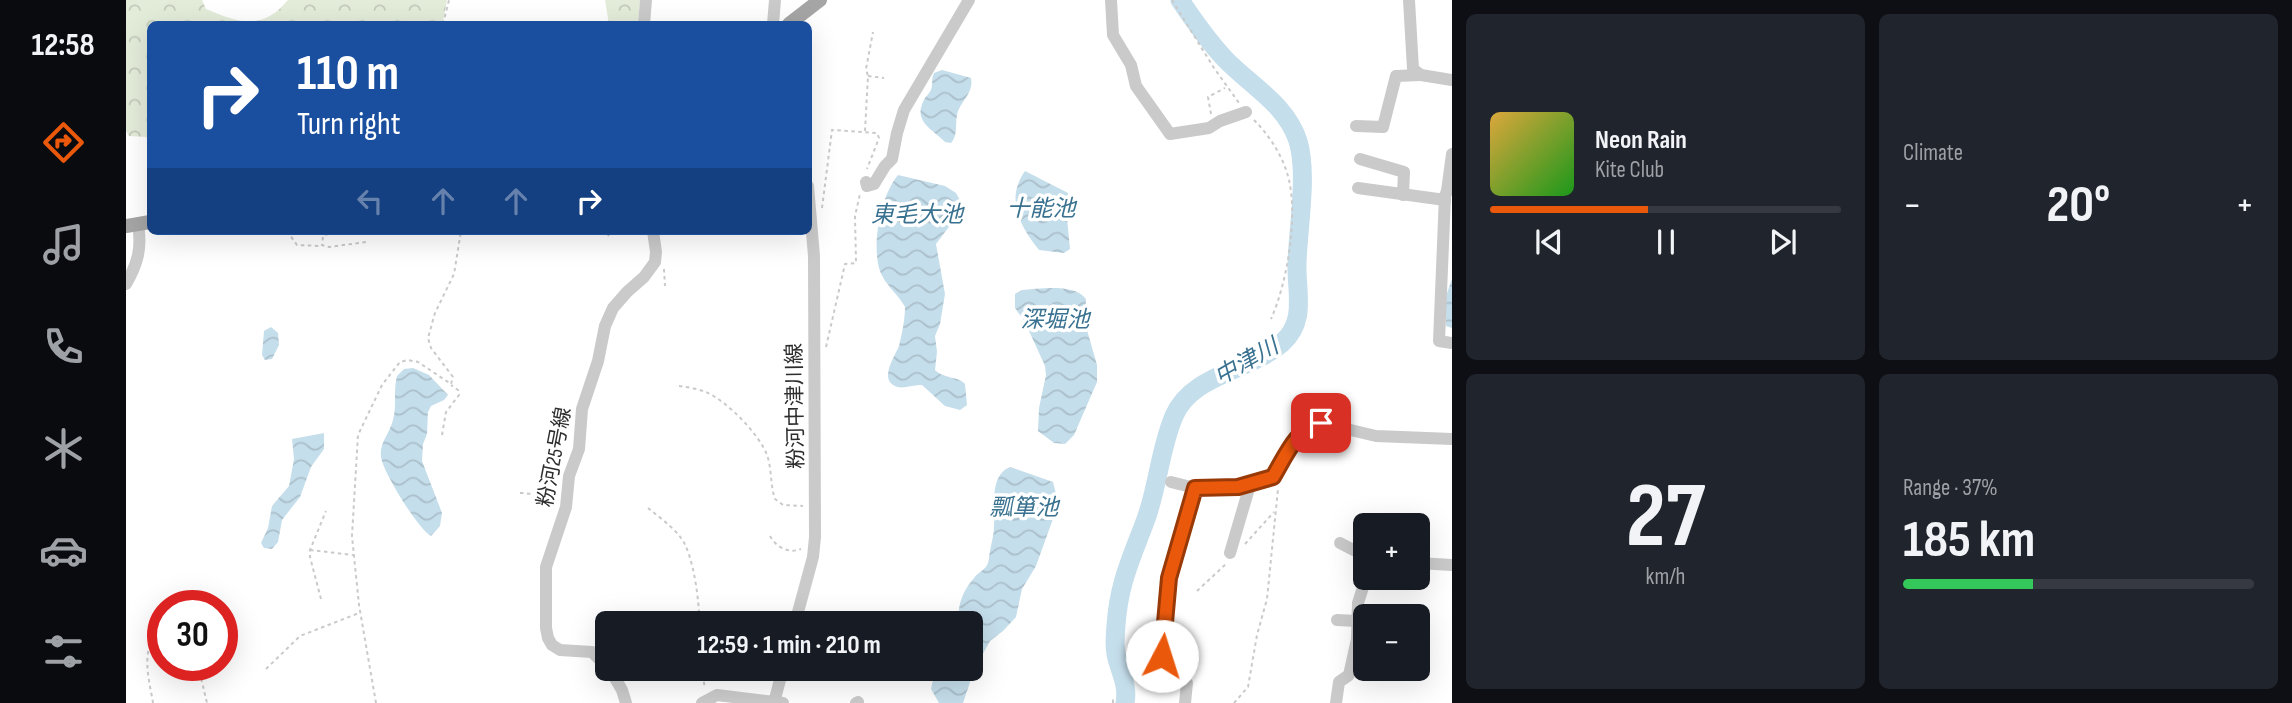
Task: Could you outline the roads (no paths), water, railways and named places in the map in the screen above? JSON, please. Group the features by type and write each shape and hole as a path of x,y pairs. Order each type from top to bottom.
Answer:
{"main road":[{"path":"793,21 820,0"}],"street":[{"path":"644,21 646,0"},
{"path":"773,21 775,0"},
{"path":"866,182 869,186 875,183 892,159 904,110 969,0"},
{"path":"1111,0 1113,35 1131,65 1136,86 1170,134 1213,125 1247,112"},
{"path":"1409,0 1413,69 1421,75"},
{"path":"1356,125 1383,127 1396,76 1421,75 1452,80"},
{"path":"1452,154 1447,249 1440,274 1443,279 1439,341 1452,343"},
{"path":"1360,159 1404,172 1403,195"},
{"path":"1359,188 1403,195 1448,193"},
{"path":"126,284 139,260 138,224"},
{"name":"粉河25号線","path":"595,655 592,652 560,650 552,645 546,628 546,567 564,515 569,476 579,449 582,409 598,362 605,326 613,308 655,262 654,235"},
{"name":"粉河中津川線","path":"798,611 813,557 815,537 810,235"},
{"path":"1171,482 1195,488 1250,485 1273,477 1289,448 1310,424 1321,423 1376,436 1452,439"},
{"path":"1230,553 1250,485"},
{"path":"1185,703 1187,683 1162,656 1169,578 1195,488"},
{"path":"1340,543 1353,550"},
{"path":"1430,564 1452,565"},
{"path":"1337,620 1353,624"},
{"path":"1336,703 1339,682 1349,675 1353,657"},
{"name":"粉河25号線","path":"616,681 626,703"},
{"path":"707,700 718,695 777,702 781,681"}],"water":[{"path":"942,70 971,78 969,93 959,110 951,143 945,142 930,129 922,120 921,114 924,100 931,90 934,73"},
{"name":"十能池","path":"1025,171 1068,193 1066,208 1070,249 1064,253 1039,250 1021,222 1017,212 1016,192"},
{"name":"東毛大池","path":"898,175 945,186 956,193 961,202 951,224 936,244 945,294 935,336 935,370 965,384 967,405 960,410 945,406 922,385 898,387 890,383 888,378 899,346 905,307 880,271 877,260 877,234 882,207"},
{"path":"1452,279 1452,328 1446,326 1446,296"},
{"name":"深堀池","path":"1065,289 1081,294 1086,299 1085,323 1097,365 1097,382 1074,435 1065,444 1054,443 1038,431 1045,366 1025,322 1015,308 1015,294 1022,290"},
{"path":"271,327 278,333 279,345 272,359 265,360 262,355 264,331"},
{"path":"413,368 429,375 448,395 431,406 423,444 422,461 442,513 440,526 431,536 402,500 381,457 394,415 397,376 404,369"},
{"path":"324,433 324,449 311,467 300,497 282,520 278,542 272,549 264,548 261,543 268,528 272,506 289,486 294,459 292,439"},
{"name":"瓢箪池","path":"1010,467 1053,482 1057,498 1054,516 1036,566 1022,589 1016,617 990,641 983,654 983,611 960,611 960,605 970,583 988,562 994,530 996,485 1003,471"},
{"name":"瓢箪池","path":"933,681 970,681 963,703 939,703 931,689"}],"waterway":[{"name":"中津川","path":"1125,703 1125,687 1115,648 1120,596 1150,506 1165,441 1174,416 1182,402 1194,391 1282,343 1295,325 1298,306 1297,263 1302,185 1298,141 1285,116 1219,52 1180,0"}]}
